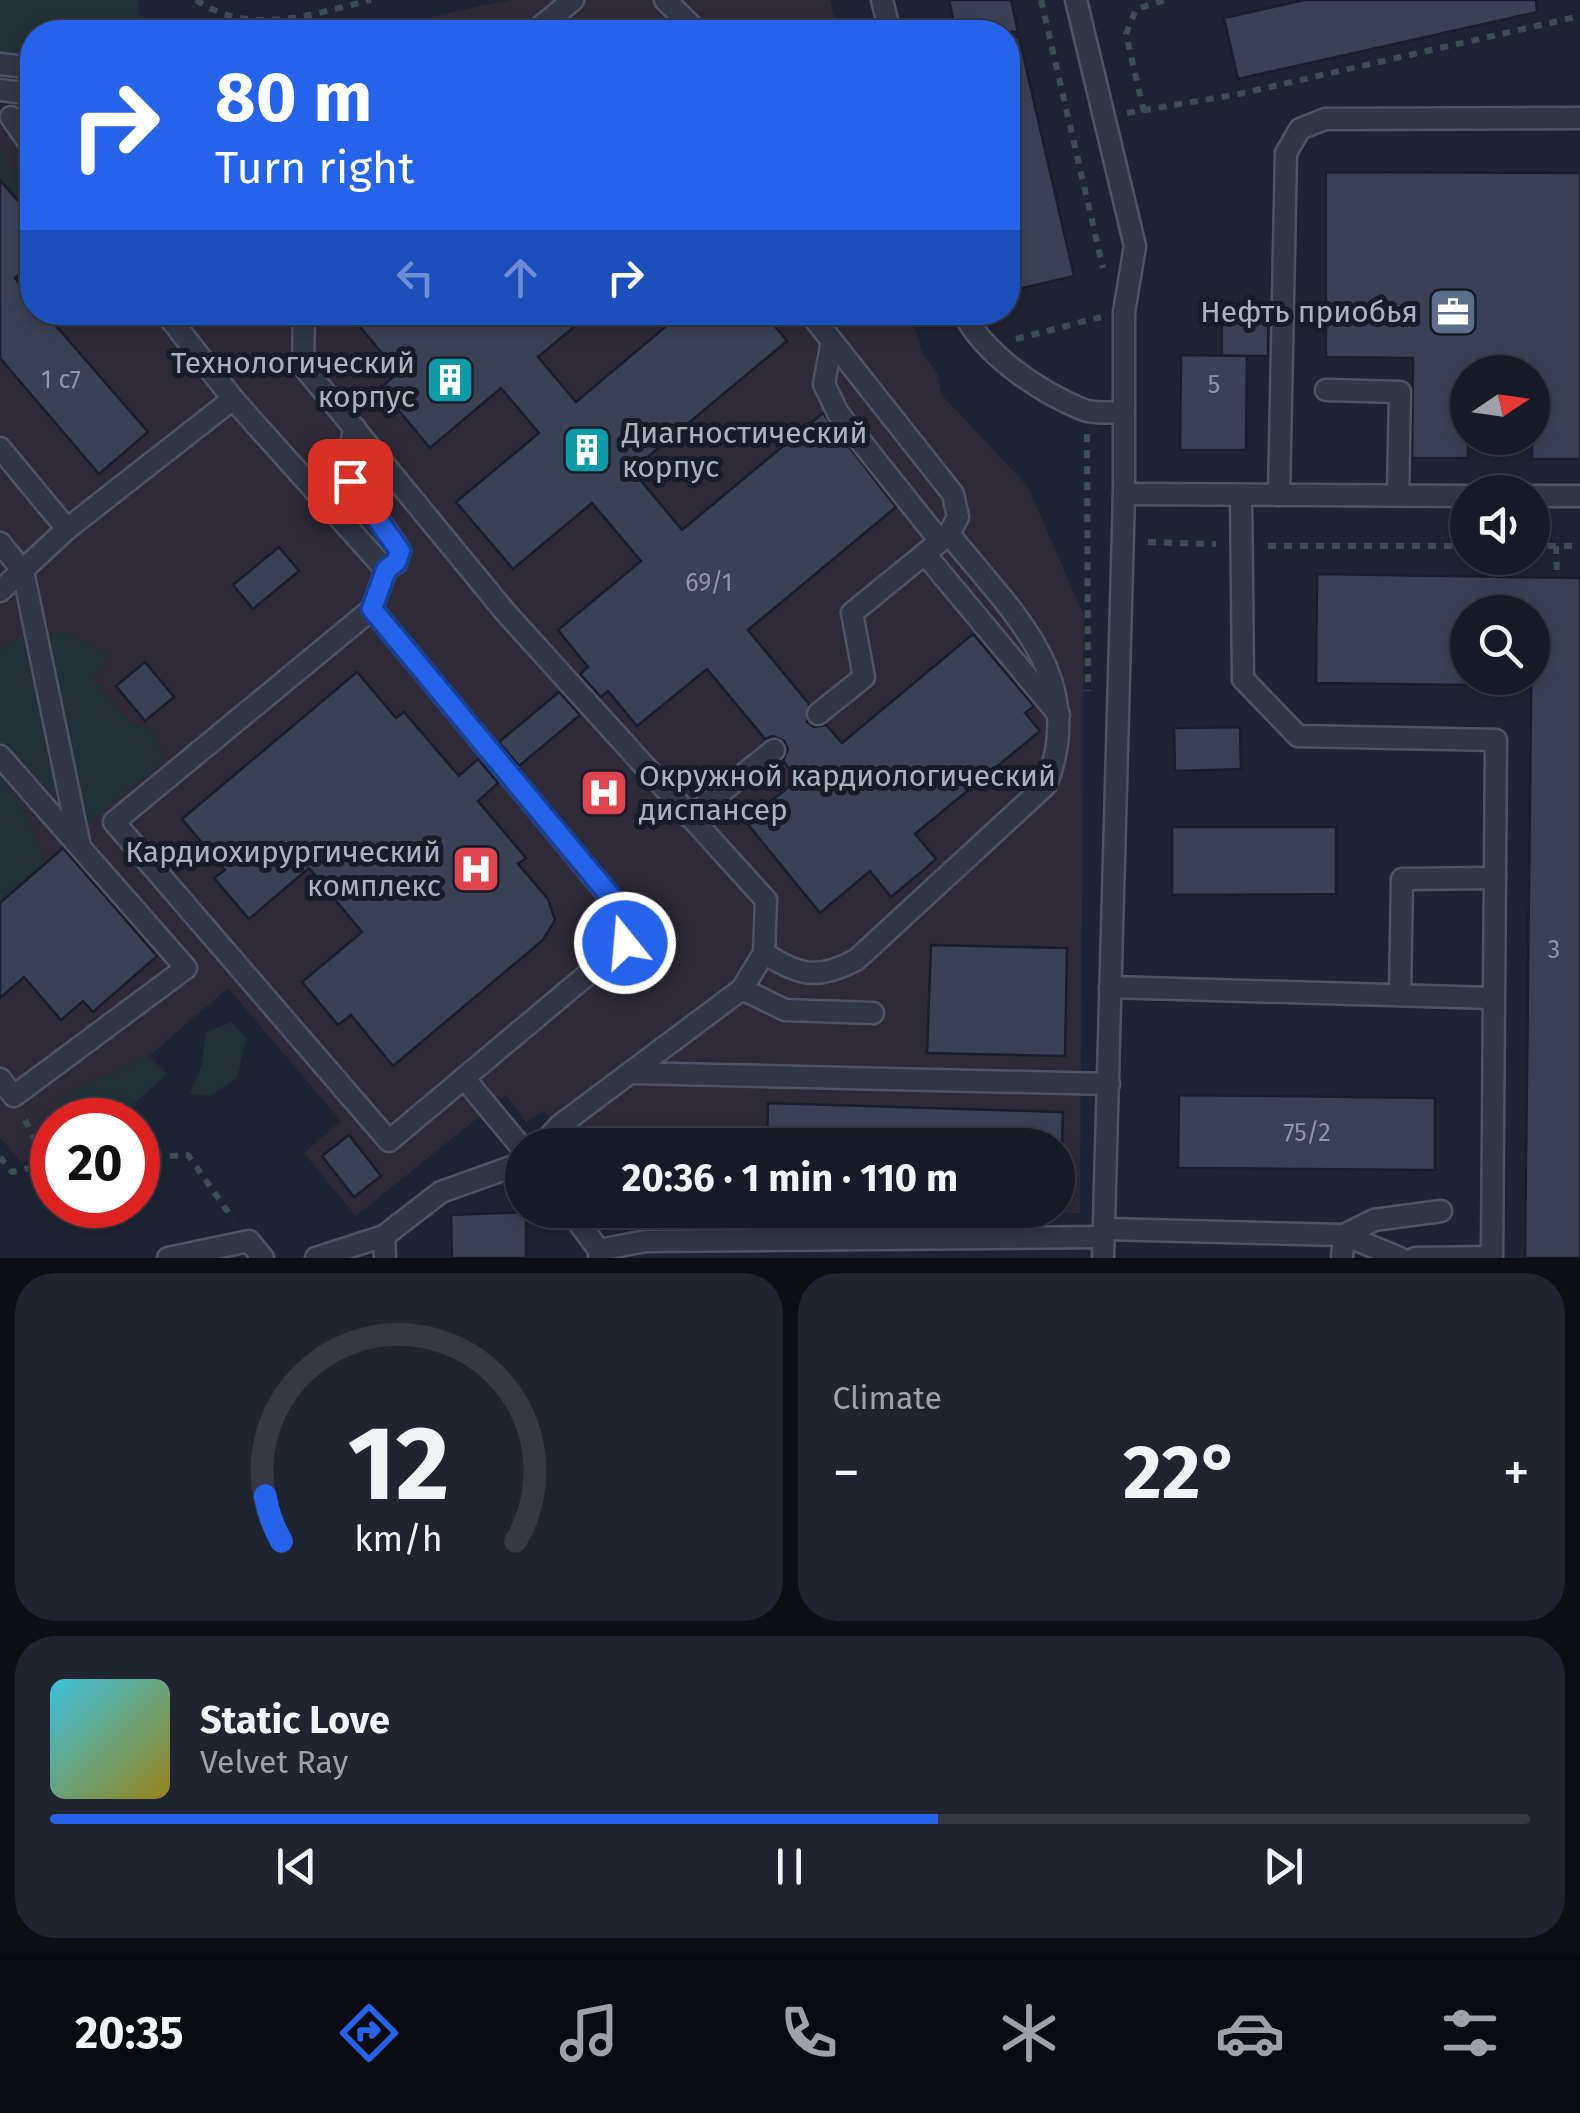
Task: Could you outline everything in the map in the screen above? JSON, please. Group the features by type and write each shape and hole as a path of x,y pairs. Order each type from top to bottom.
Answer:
{"lane":[{"path":"549,20 573,0"},
{"path":"665,0 686,20"},
{"path":"1076,0 1134,246 1124,312 1124,494 1104,1242"},
{"path":"11,116 20,129"},
{"path":"1279,495 1286,153 1300,129 1325,119 1580,118"},
{"path":"174,325 234,399 386,570"},
{"path":"304,325 303,366 507,614 766,900 764,953 742,990 556,1128"},
{"path":"818,714 864,677 852,613 938,543 958,517 953,494 819,325"},
{"path":"973,325 998,357 1087,412 1123,412"},
{"path":"832,341 824,384 838,414 938,543 1060,715"},
{"path":"1326,390 1400,392 1398,496"},
{"path":"0,591 67,529 234,399"},
{"path":"355,428 348,451 350,481 400,551 396,562 386,570 372,609 114,822 389,1141 625,943 626,915 372,609"},
{"path":"0,448 67,529"},
{"path":"1124,494 1450,496"},
{"path":"1240,495 1243,679 1298,736 1496,740 1492,1257 1415,1258"},
{"path":"1550,496 1580,496"},
{"path":"0,543 23,572 80,847"},
{"path":"764,953 808,976 856,960 1032,802 1046,785 1055,762 1060,715 1044,654 938,543"},
{"path":"690,817 774,750"},
{"path":"0,756 186,968 14,1096 0,1079"},
{"path":"1400,995 1402,879 1496,878"},
{"path":"1110,987 1492,998"},
{"path":"742,990 785,1010 874,1013"},
{"path":"631,1073 1108,1084"},
{"path":"464,1078 505,1128"},
{"path":"316,1258 384,1236 441,1192 505,1169"},
{"path":"1344,1236 1374,1220 1441,1211"},
{"path":"581,1228 599,1254 646,1241 1104,1242 1344,1236 1400,1258"},
{"path":"384,1236 384,1258"},
{"path":"1342,1258 1344,1236"},
{"path":"168,1258 256,1250"}],"path":[{"path":"196,0 214,12 244,20"},
{"path":"278,20 371,0"},
{"path":"1041,0 1105,278"},
{"path":"1144,112 1126,34 1136,9 1165,0"},
{"path":"1105,114 1144,112 1580,16"},
{"path":"1105,297 1106,330"},
{"path":"998,357 1013,340 1105,316"},
{"path":"1013,340 1025,350"},
{"path":"1087,542 1450,546"},
{"path":"1550,546 1580,546"},
{"path":"1556,546 1558,578"},
{"path":"14,1096 30,1126"},
{"path":"160,1157 188,1155 256,1250"},
{"path":"0,1158 12,1172 30,1168"}],"shaded area":[{"path":"0,0 138,0 139,14 146,20 20,20 20,56 0,55"},
{"path":"510,0 830,0 835,20 416,20"},
{"name":"Окружной кардиологический диспансер","path":"0,116 20,118 20,325 914,325 922,353 938,374 941,394 1028,487 1084,616 1080,1213 1075,1213 1075,1128 560,1128 544,1111 526,1122 506,1095 356,1216 304,1153 341,1121 228,988 100,1098 30,1098 30,1157 22,1164 0,1137"},
{"path":"0,145 8,168 20,169 20,200 0,180"},
{"path":"63,632 111,656 93,677 132,725 149,727 160,745 163,763 87,823 76,787 50,637"},
{"path":"24,635 56,787 37,790 0,743 0,651"},
{"path":"0,776 17,794 46,863 0,903"},
{"path":"232,1022 246,1039 237,1078 210,1096 190,1094 202,1064 206,1032"},
{"path":"149,1056 167,1074 140,1098 65,1098"}],"building":[{"path":"949,0 1011,0 1015,20 953,20"},
{"path":"1304,0 1536,0 1537,12 1238,79 1224,18"},
{"path":"1020,41 1074,276 1020,289"},
{"name":"Нефть приобья","path":"1326,172 1580,173 1580,459 1532,459 1532,455 1550,455 1550,355 1450,355 1450,455 1468,458 1412,458 1413,358 1326,357"},
{"path":"0,180 20,203 20,274 15,278 20,284 20,325 55,325 148,432 99,474 0,358"},
{"path":"1222,317 1268,317 1268,356 1222,356"},
{"path":"359,325 576,325 538,357 576,402 668,325 774,325 787,341 632,470 682,530 823,413 896,507 748,630 809,704 807,722 814,727 826,725 842,743 973,634 1034,706 1025,713 1040,731 915,834 936,859 891,897 870,871 820,913 746,822 798,779 783,761 788,749 784,741 773,736 765,739 707,669 637,726 608,691 601,697 580,674 588,667 558,630 641,561 592,503 513,569 456,502 539,433 501,388 430,448 380,388 398,373"},
{"path":"1181,355 1247,356 1246,450 1180,450"},
{"path":"279,547 299,571 253,609 233,585"},
{"path":"1317,574 1580,578 1580,1258 1525,1258 1531,695 1550,695 1550,595 1450,595 1450,685 1316,683"},
{"path":"145,662 174,697 145,721 116,686"},
{"name":"Кардиохирургический комплекс","path":"357,672 396,718 404,712 459,776 478,759 498,783 478,801 526,858 518,864 548,899 555,920 543,940 393,1066 351,1015 338,1025 302,982 362,932 309,868 249,919 214,878 225,870 182,819"},
{"path":"559,692 580,715 519,766 499,742"},
{"path":"1240,727 1241,769 1175,771 1174,728"},
{"path":"1172,827 1336,827 1336,894 1172,895"},
{"path":"63,848 157,956 93,1012 83,1001 61,1020 24,977 0,998 0,903"},
{"path":"931,945 1067,948 1065,1056 927,1053"},
{"path":"1179,1095 1435,1098 1435,1170 1178,1168"},
{"path":"768,1103 1063,1112 1063,1128 767,1128"},
{"path":"349,1135 381,1176 354,1197 322,1156"},
{"path":"505,1213 505,1228 526,1228 526,1258 452,1258 451,1215"}],"place":[{"name":"Нефть приобья","path":"1453,312"},
{"name":"Технологический корпус","path":"450,380"},
{"name":"Диагностический корпус","path":"587,450"},
{"name":"Окружной кардиологический диспансер","path":"604,793"},
{"name":"Кардиохирургический комплекс","path":"476,869"}],"route":[{"path":"350,481 400,551 396,562 386,570 372,609 626,915 625,943"}]}
